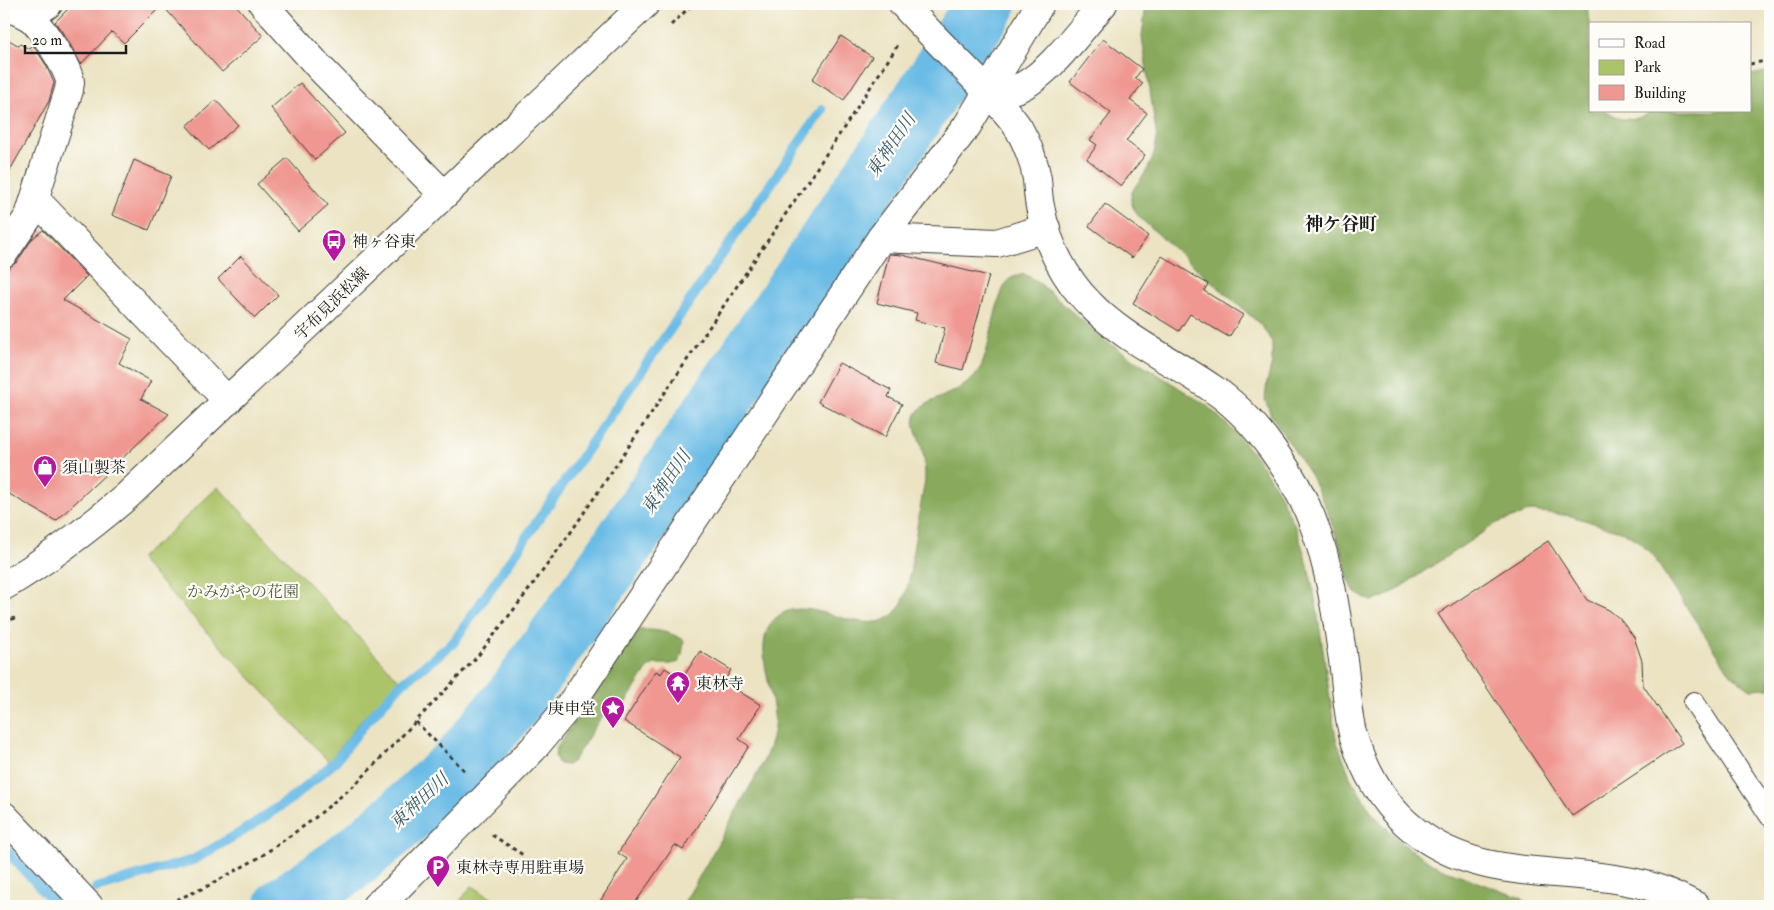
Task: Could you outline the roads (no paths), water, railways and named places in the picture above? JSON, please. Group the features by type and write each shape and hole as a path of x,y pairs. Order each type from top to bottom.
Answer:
{"street":[{"path":"263,4 320,68 444,195"},
{"name":"宇布見浜松線","path":"4,586 46,560 87,530 126,497 645,4"},
{"path":"376,906 396,889 533,750 573,701 881,238 967,126 984,88 1040,4"},
{"path":"984,88 1017,89 1038,76 1103,4"},
{"path":"4,8 18,11 39,11 40,27 70,81 69,90 29,216 4,253"},
{"path":"913,15 1018,126 1030,151 1041,212 1051,245 1067,276 1088,303 1115,326 1216,391 1247,419 1273,450 1295,484 1313,521 1326,560 1342,649 1354,735 1367,771 1387,803 1414,830 1446,850 1481,864 1641,884 1670,893 1696,906"},
{"path":"35,199 228,401"},
{"path":"881,238 997,243 1046,228"},
{"path":"4,816 89,906"}],"lane":[{"path":"1694,702 1770,816"}],"waterway":[{"name":"東神田川","path":"285,906 344,866 396,823 462,762 519,693 612,561 888,154 986,4"},
{"path":"96,888 193,860 243,831 292,798 334,763 366,722 399,686 453,643 822,110"},
{"path":"4,848 53,901 45,906"}],"place":[{"name":"神ヶ谷東","path":"334,262"},
{"name":"須山製茶","path":"45,488"},
{"name":"東林寺","path":"678,704"},
{"name":"庚申堂","path":"613,729"},
{"name":"東林寺専用駐車場","path":"438,888"}],"district":[{"name":"神ケ谷町","path":"1341,224"}],"park label":[{"name":"かみがやの花園","path":"243,591"}]}
